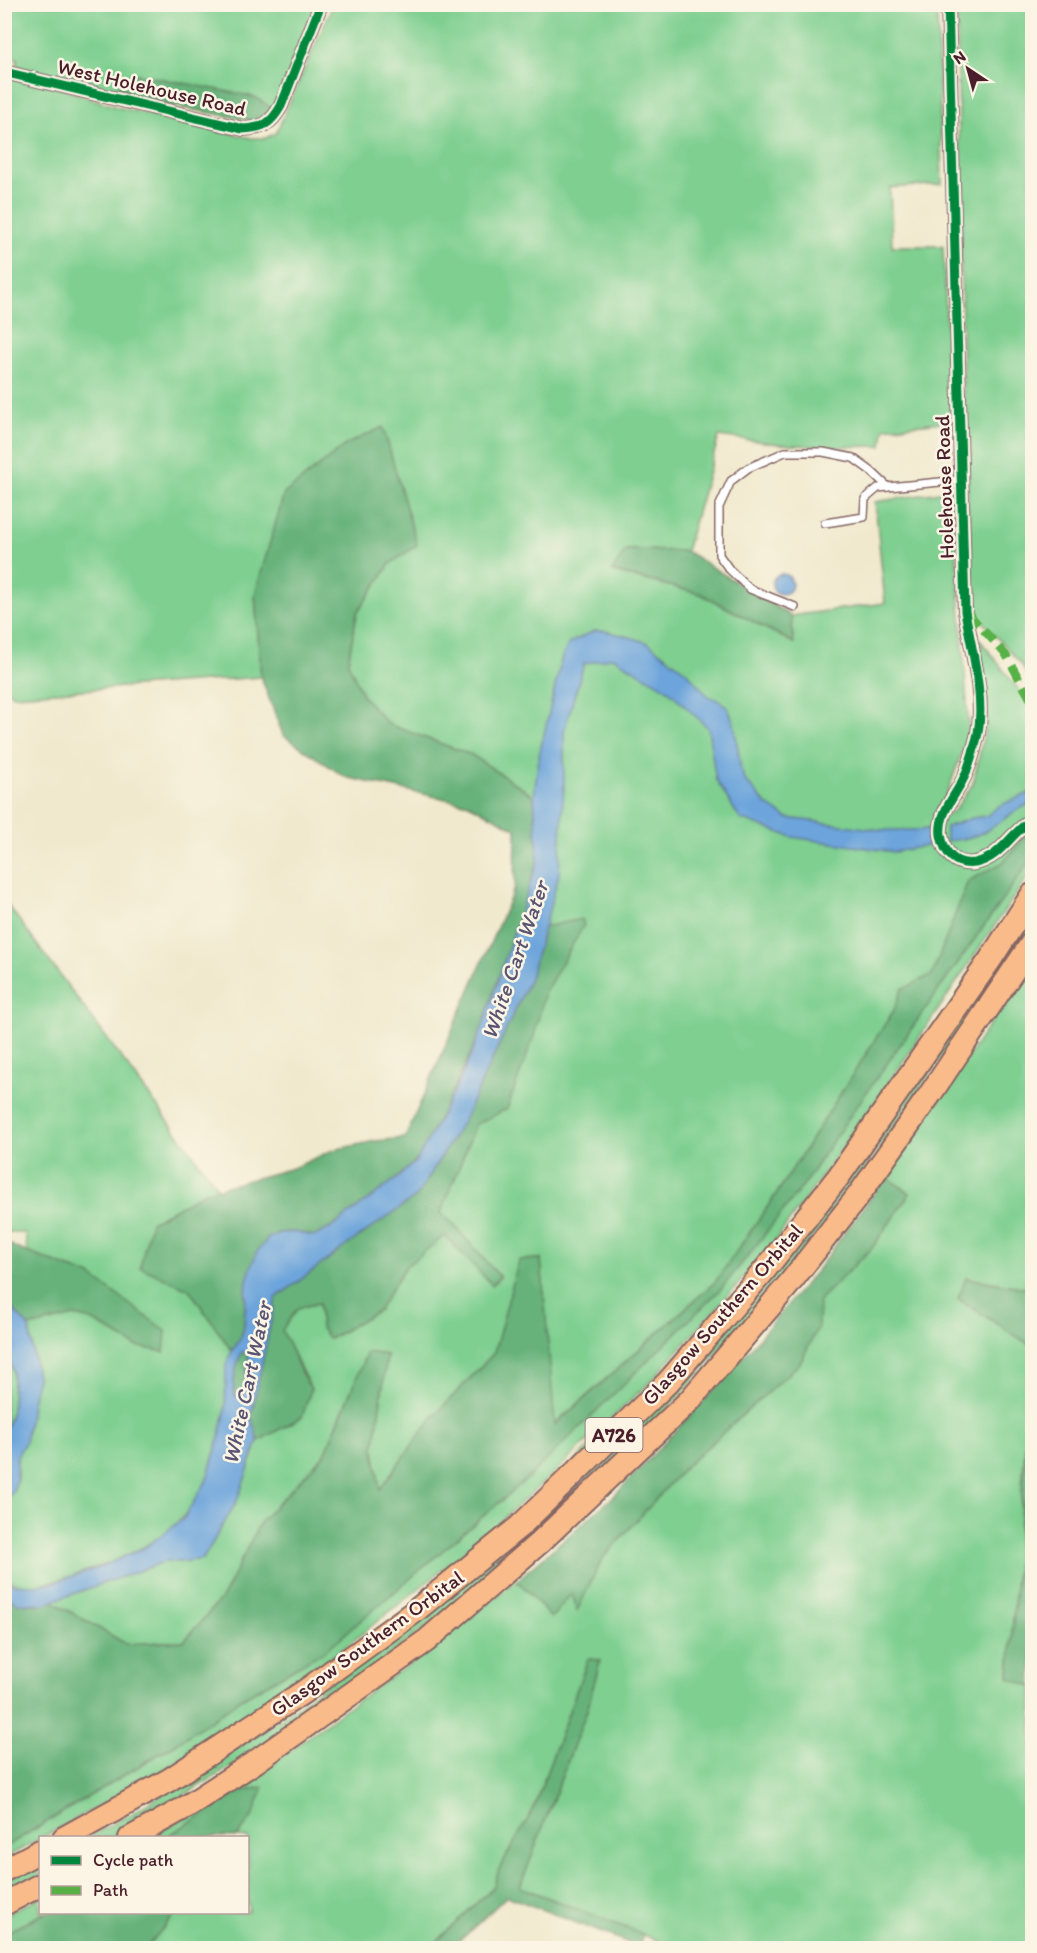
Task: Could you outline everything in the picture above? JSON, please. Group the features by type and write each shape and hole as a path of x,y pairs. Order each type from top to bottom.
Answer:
{"highway":[{"name":"Glasgow Southern Orbital","path":"68,1836 179,1774 305,1691 414,1612 520,1526 668,1382 764,1271 839,1176 1032,895"},
{"name":"Glasgow Southern Orbital","path":"134,1836 186,1807 255,1762 426,1641 539,1543 688,1401 789,1284 858,1196 1032,943"},
{"path":"4,1870 39,1852"},
{"path":"4,1904 39,1886"}],"street":[{"name":"West Holehouse Road","path":"4,72 243,129 260,128 275,117 321,4"},
{"name":"Holehouse Road","path":"948,4 965,611 979,698 979,717 978,733 966,774 943,813 941,834 947,855 954,860 974,863 998,853 1019,830 1032,820"}],"lane":[{"path":"795,607 750,589 729,569 719,555 719,507 730,481 748,468 784,452 823,452 853,458 888,487"},
{"path":"825,523 864,517 865,499 879,488 962,480"}],"green space":[{"path":"5,5 319,5 273,109 111,95 17,71 17,58 5,56"},
{"path":"333,5 937,5 942,184 890,188 892,246 943,246 951,421 884,428 882,446 826,447 779,444 719,436 686,551 627,550 613,572 701,594 793,643 791,616 885,603 875,502 952,490 969,732 938,819 954,811 973,784 987,721 980,640 1026,699 1032,711 1032,870 876,1102 767,1252 651,1381 554,1473 472,1546 339,1652 163,1771 45,1836 39,1836 39,1839 5,1858 5,1847 174,1745 243,1698 326,1650 529,1477 716,1281 554,1425 541,1259 520,1260 494,1353 432,1418 380,1490 374,1449 387,1356 367,1352 325,1454 261,1521 222,1598 184,1641 126,1644 52,1601 167,1561 181,1562 237,1501 258,1441 302,1417 311,1389 281,1330 298,1308 319,1303 321,1328 330,1339 379,1310 405,1267 445,1235 492,1285 500,1277 441,1213 476,1124 515,887 517,829 376,740 348,662 357,613 390,563 417,545 255,594 261,677 14,695 5,689 5,70 117,107 251,138 266,138 276,133"},
{"path":"957,5 1032,5 1032,684 1021,664 973,611 963,390"},
{"path":"132,73 255,97 273,109 254,121 111,95"},
{"path":"383,427 417,545 390,564 357,613 348,662 363,696 388,724 472,755 534,796 538,860 481,1031 448,1102 417,1160 396,1179 332,1227 316,1236 293,1232 279,1233 268,1238 247,1280 244,1327 241,1338 232,1351 189,1289 140,1267 151,1222 205,1192 293,1168 333,1150 375,1141 405,1138 515,887 516,829 469,804 345,777 283,735 261,677 255,594 284,494 347,444"},
{"path":"626,550 686,551 791,616 794,643 701,594 612,571"},
{"path":"1032,830 1032,858 802,1187 722,1288 529,1477 326,1650 243,1698 174,1745 5,1847 5,1597 28,1604 52,1601 126,1644 184,1641 222,1598 261,1521 325,1454 367,1352 387,1355 374,1449 380,1489 432,1418 494,1353 519,1260 541,1259 555,1425 716,1281 779,1190 894,1010 902,989 932,975 968,881 1002,863"},
{"path":"4,900 218,1188 205,1192 140,1267 189,1289 232,1351 226,1375 224,1420 208,1478 183,1516 154,1541 120,1559 63,1579 33,1585 13,1583 4,1578 5,1500 13,1492 17,1480 17,1456 25,1442 37,1377 29,1327 74,1316 92,1320 136,1346 91,1276 27,1252 25,1233 5,1232"},
{"path":"1032,912 1032,925 861,1174 781,1280 679,1396 561,1514 457,1603 351,1685 244,1759 116,1836 91,1836 133,1813 268,1728 419,1617 828,1208 945,1045"},
{"path":"582,919 584,925 545,992 534,1036 507,1109 476,1124 441,1213 500,1277 492,1285 445,1236 405,1267 379,1310 329,1339 321,1328 319,1303 298,1308 282,1330 311,1389 302,1417 258,1441 250,1416 276,1298 417,1196 464,1120 530,978 544,927"},
{"path":"1032,962 1032,1289 967,1278 958,1299 1032,1346 1009,1677 1032,1686 1032,1948 676,1948 520,1887 587,1710 600,1661 588,1659 533,1810 499,1869 494,1886 430,1948 146,1948 175,1914 249,1914 249,1836 238,1836 254,1814 241,1791 168,1836 153,1836 268,1767 345,1709 426,1653 516,1581 551,1618 572,1592 577,1610 602,1559 685,1467 800,1363 818,1327 818,1300 872,1248 910,1193 886,1177"},
{"path":"886,1177 910,1193 872,1248 819,1300 818,1327 800,1363 685,1467 602,1559 577,1611 572,1593 551,1618 516,1581 614,1496 726,1377 818,1269"},
{"path":"4,1241 16,1248 91,1276 166,1331 164,1352 136,1346 92,1320 74,1316 29,1327 5,1302"},
{"path":"966,1278 1032,1289 1032,1346 958,1299"},
{"path":"4,1349 13,1371 12,1411 5,1430"},
{"path":"241,1352 249,1353 245,1388 242,1396 235,1396 235,1374"},
{"path":"1032,1361 1032,1686 1009,1678"},
{"path":"588,1659 600,1660 587,1710 520,1887 643,1934 639,1947 507,1896 452,1948 430,1948 494,1886 499,1869 533,1810"},
{"path":"263,1787 254,1814 238,1836 168,1836 241,1791"},
{"path":"39,1863 39,1877 5,1895 4,1882"},
{"path":"39,1898 39,1914 43,1914 5,1933 4,1916"},
{"path":"43,1914 175,1914 146,1948 5,1948 5,1933"}],"water":[{"path":"778,574 786,574 792,580 792,588 786,594 778,594 772,588 772,580"},
{"name":"White Cart Water","path":"594,631 605,631 648,643 687,672 708,696 728,708 734,723 741,770 745,780 766,804 787,818 881,830 921,830 937,827 937,844 894,852 792,837 740,819 716,780 708,728 667,689 613,657 584,664 564,731 564,785 559,875 530,978 464,1120 417,1196 276,1298 251,1416 258,1441 237,1501 203,1559 167,1561 44,1604 17,1603 5,1597 5,1578 13,1584 48,1584 101,1567 145,1547 183,1519 206,1482 219,1439 225,1412 226,1365 244,1327 247,1280 256,1253 268,1238 279,1233 293,1232 315,1236 332,1227 396,1179 417,1160 461,1078 481,1031 538,860 534,796 539,756 562,657 569,643","holes":["242,1352 249,1353 245,1388 242,1396 235,1396 234,1380 238,1362"]},
{"path":"1032,792 1032,803 988,830 967,838 946,841 946,827 986,816 999,806"},
{"path":"5,1302 29,1327 37,1377 25,1442 17,1456 16,1482 13,1492 5,1500 5,1431 12,1411 13,1371 5,1349"}],"marked path":[{"path":"968,613 1006,655 1032,702"}],"cycle path":[{"path":"4,72 243,129 256,128 270,121 281,106 321,4"},
{"path":"948,4 965,611 979,688 980,719 970,764 963,781 945,810 941,835 952,857 962,862 975,863 992,856 1032,820"}]}
